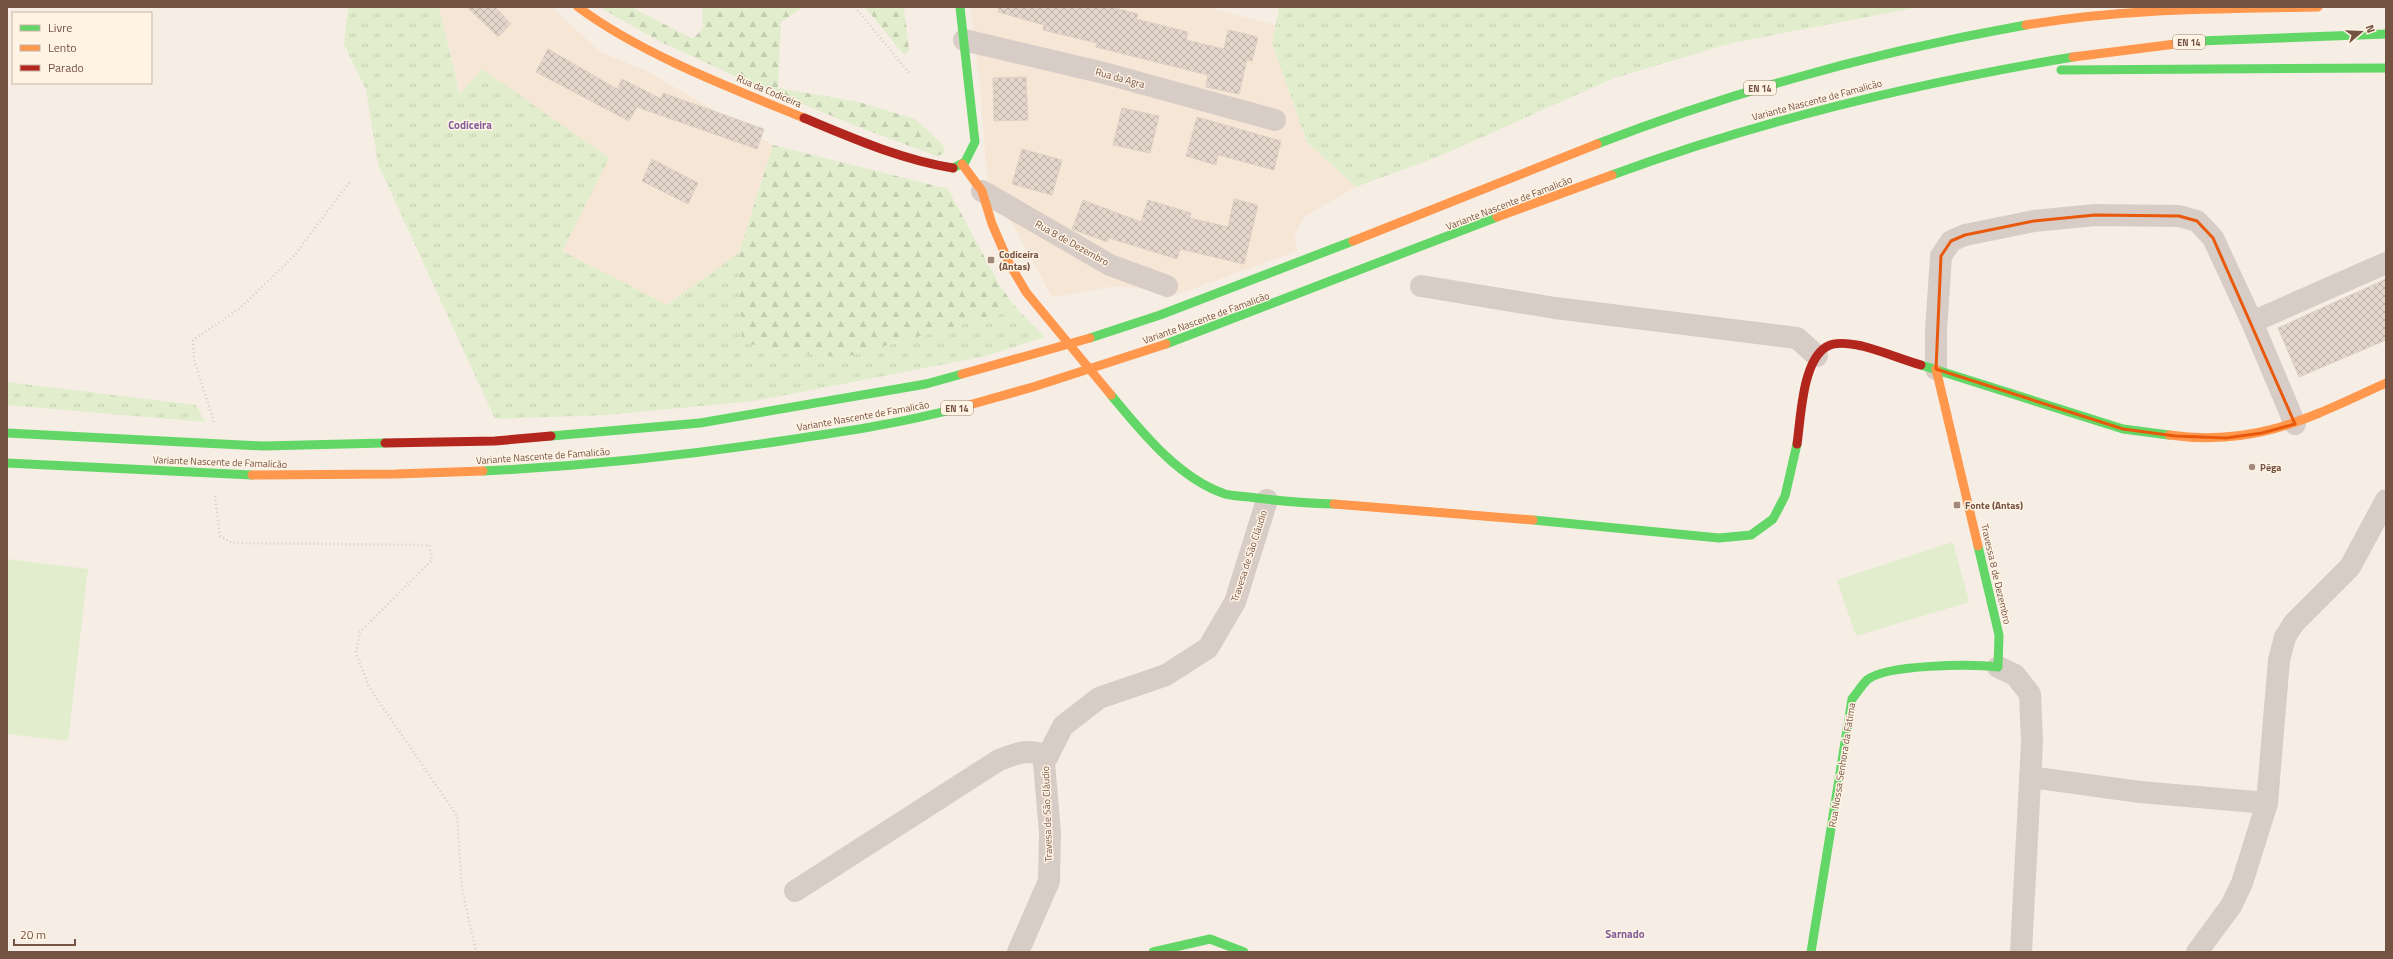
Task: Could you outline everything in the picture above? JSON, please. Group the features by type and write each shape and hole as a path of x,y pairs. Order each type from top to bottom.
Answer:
{"main road":[{"name":"Rua da Codiceira","path":"578,7 597,22 625,37 774,106 858,140 930,164 952,168 962,164"},
{"path":"960,7 975,142 971,156 962,164"},
{"path":"2078,16 2104,7"},
{"name":"Variante Nascente de Famalicão","path":"7,433 263,446 495,441 700,423 926,384 1093,336 1220,294 1461,197 1702,106 1847,62 1904,48 2078,16 2190,9 2318,7"},
{"name":"Variante Nascente de Famalicão","path":"7,464 268,475 508,471 708,454 839,433 943,412 1132,357 1309,292 1615,174 1776,122 1860,100 1994,71 2098,53 2189,42 2386,34"},
{"path":"1994,71 2386,68"},
{"name":"Rua 8 de Dezembro","path":"962,164 982,191 992,224 1009,263 1026,292"},
{"name":"Travesa de São Cláudio","path":"1026,292 1135,424 1172,461 1197,480 1225,494 1267,500"},
{"path":"1267,500 1433,510 1719,538 1755,534 1770,524 1779,511 1791,480 1808,372 1817,356 1825,347 1842,344 1862,346 2123,429 2175,436 2226,438 2262,433 2295,424 2386,383"},
{"name":"Travessa 8 de Dezembro","path":"1936,369 1999,635 1998,668"},
{"name":"Rua Nossa Senhora da Fátima","path":"1811,952 1852,699 1868,679 1891,670 1976,664 1998,668"},
{"path":"1153,952 1210,939 1244,952"}],"street":[{"name":"Rua da Agra","path":"964,40 1104,74 1275,120"},
{"name":"Rua 8 de Dezembro","path":"982,191 1110,265 1167,286"},
{"path":"1936,369 1936,331 1941,256 1951,241 1965,235 2034,221 2110,215 2179,216 2197,221 2213,238 2252,322 2295,424"},
{"path":"2252,322 2386,263"},
{"path":"1421,286 1555,308 1797,338 1817,356"},
{"name":"Travesa de São Cláudio","path":"1018,952 1049,881 1050,833 1044,763 1063,726 1099,698 1166,675 1208,648 1235,602 1267,500"},
{"path":"2197,952 2231,906 2242,884 2267,803 2279,660 2285,637 2294,623 2350,567 2386,500"},
{"name":"Rua Nossa Senhora da Fátima","path":"1998,668 2015,675 2030,694 2032,743 2021,952"},
{"path":"795,891 999,760 1024,751 1031,751 1048,756"},
{"path":"2030,777 2140,792 2267,803"}],"path":[{"path":"855,7 910,74"},
{"path":"214,422 194,359 193,340 239,309 293,257 351,180"},
{"path":"215,496 220,536 232,544 429,545 432,560 360,632 356,653 369,687 457,816 462,889 476,952"}],"highlighted area":[{"path":"2095,215 2179,216 2197,221 2213,238 2295,424 2262,433 2226,438 2175,436 2123,429 1936,369 1941,256 1951,241 1965,235 2034,221"}],"shaded area":[{"path":"439,7 552,7 600,52 647,71 773,145 739,253 667,305 562,251 482,69 461,94"},
{"path":"970,7 1206,7 1276,25 1272,43 1307,142 1356,187 1304,217 1294,236 1297,251 1165,299 1161,291 1116,286 1052,297 987,178 980,87"}],"green space":[{"path":"348,7 439,7 460,94 482,69 609,158 562,251 667,305 739,253 743,343 842,358 1017,309 1045,337 982,357 754,401 607,415 495,419 378,164 366,90 344,44"},
{"path":"599,7 631,7 693,39 703,28 702,7 803,7 781,22 778,88 859,102 915,119 943,145 945,153 937,156 861,128 737,77 661,42"},
{"path":"865,7 904,7 909,51 904,55"},
{"path":"1279,7 1919,7 1732,43 1614,78 1440,156 1356,187 1307,142 1272,43"},
{"path":"773,145 948,189 1000,286 1017,309 842,358 742,343 739,253"},
{"path":"7,382 196,405 205,422 7,405"},
{"path":"1953,542 1969,602 1856,636 1837,580"},
{"path":"7,559 88,569 68,741 7,734"}],"building":[{"path":"467,7 495,7 511,24 498,37"},
{"path":"999,7 1111,7 1138,14 1136,19 1188,32 1186,40 1224,49 1228,30 1258,37 1252,61 1247,60 1239,94 1206,87 1208,75 1096,47 1097,43 1043,30 1044,25 998,12"},
{"path":"548,49 617,89 622,79 661,99 663,93 764,129 757,149 637,107 629,121 536,72"},
{"path":"1026,77 1028,120 994,121 993,78"},
{"path":"1122,108 1159,116 1150,153 1113,145"},
{"path":"1197,117 1281,141 1274,170 1218,155 1216,165 1186,156"},
{"path":"1022,149 1062,160 1052,195 1012,184"},
{"path":"652,159 698,183 688,204 642,181"},
{"path":"1234,199 1258,205 1244,264 1180,249 1177,259 1109,238 1107,242 1072,229 1083,200 1141,222 1148,200 1191,213 1190,218 1228,227"},
{"path":"2386,279 2386,340 2299,377 2278,328"}],"traffic: fast":[{"path":"953,168 965,162 975,142 960,7"},
{"path":"1597,144 1702,106 1809,74 1917,47 2026,25"},
{"path":"2199,41 2386,34"},
{"path":"1612,175 1725,137 1840,105 1956,79 2073,57"},
{"path":"2061,70 2386,68"},
{"path":"1166,344 1497,217"},
{"path":"1090,338 1160,315 1353,241"},
{"path":"1921,365 2123,429 2169,435"},
{"path":"551,436 700,423 926,384 962,374"},
{"path":"1111,395 1135,424 1162,452 1176,465 1208,487 1231,495 1291,502 1334,504"},
{"path":"483,471 670,456 872,427 962,407"},
{"path":"7,433 263,446 385,443"},
{"path":"1533,520 1719,538 1751,535 1773,519 1785,496 1797,444"},
{"path":"7,463 252,475"},
{"path":"1811,952 1852,699 1867,680 1877,675 1892,671 1930,666 1998,667 1999,635 1978,546"},
{"path":"1153,952 1210,939 1244,952"}],"traffic: slow":[{"path":"578,7 603,24 658,55 717,82 804,118"},
{"path":"2026,25 2062,19 2135,12 2318,7"},
{"path":"2073,57 2199,41"},
{"path":"1353,241 1597,144"},
{"path":"962,164 982,191 992,224 1009,263 1026,292 1111,395"},
{"path":"1497,217 1612,175"},
{"path":"962,374 1090,338"},
{"path":"962,407 1033,387 1166,344"},
{"path":"1936,369 1978,546"},
{"path":"2169,435 2200,438 2229,437 2282,427 2332,408 2386,383"},
{"path":"252,475 396,474 483,471"},
{"path":"1334,504 1533,520"}],"traffic: jam":[{"path":"804,118 896,154 915,160 953,168"},
{"path":"1797,444 1807,377 1818,354 1826,347 1834,344 1858,345 1921,365"},
{"path":"385,443 495,441 551,436"}],"place":[{"name":"Codiceira (Antas)","path":"991,260"},
{"name":"Pêga","path":"2252,467"},
{"name":"Fonte (Antas)","path":"1957,505"}],"district":[{"name":"Codiceira","path":"470,125"},
{"name":"Sarnado","path":"1625,934"}]}
